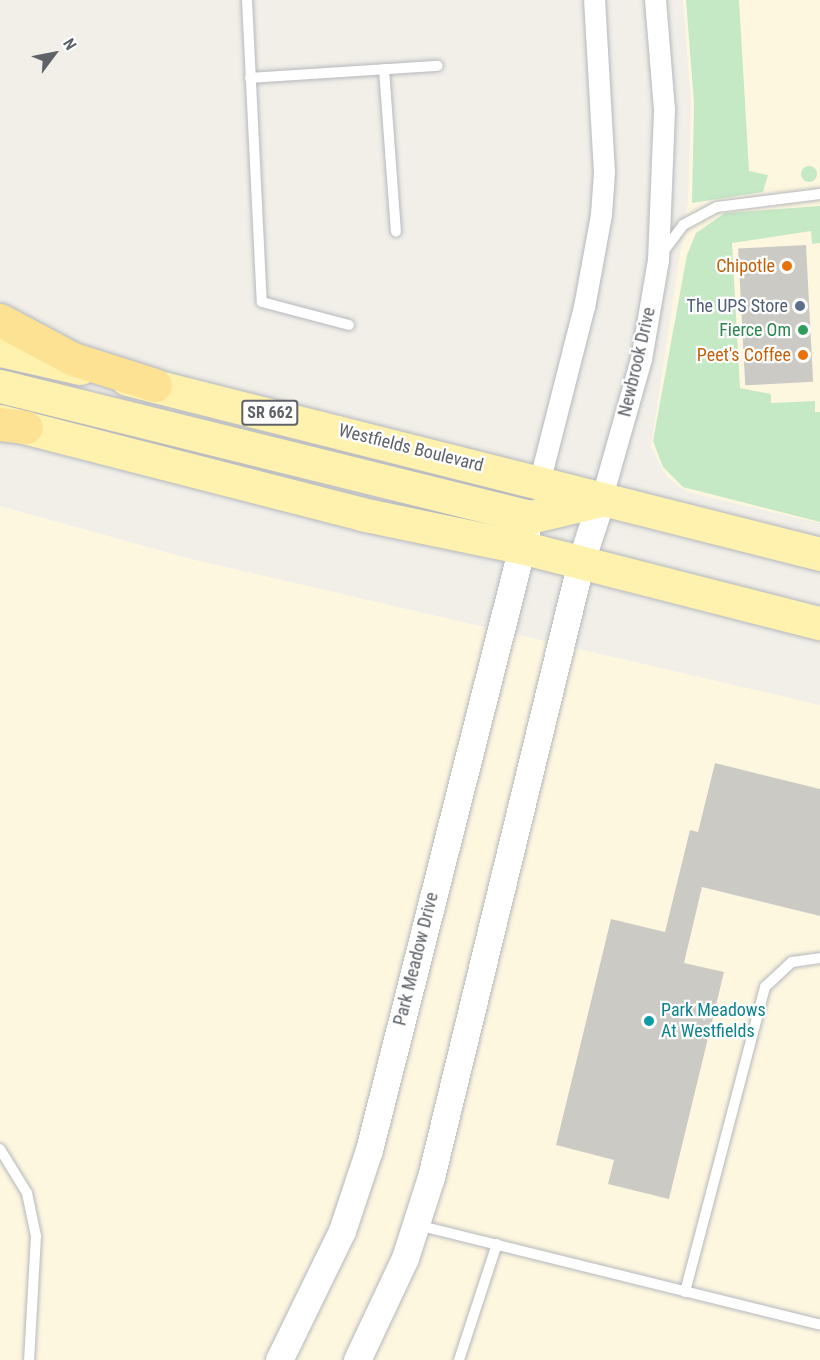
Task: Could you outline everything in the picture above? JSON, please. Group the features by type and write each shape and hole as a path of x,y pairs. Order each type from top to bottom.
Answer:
{"highway":[{"path":"0,320 73,359 155,385"}],"main road":[{"name":"Westfields Boulevard","path":"0,350 155,385 540,479 601,500 820,554"},
{"path":"0,386 526,532 581,561 820,623"},
{"path":"9,424 361,514 526,532 601,500"}],"street":[{"path":"526,532 584,307 601,214 604,172 594,0"},
{"name":"Newbrook Drive","path":"417,1225 545,715 581,561 601,500 641,358 658,260 664,109 655,0"},
{"name":"Park Meadow Drive","path":"279,1360 342,1231 369,1150 526,532"},
{"path":"357,1360 417,1225"}],"lane":[{"path":"247,0 262,302 349,325"},
{"path":"250,78 438,66"},
{"path":"384,69 396,232"},
{"path":"658,260 683,225 700,214 726,204 820,194"},
{"path":"685,1292 765,987 792,962 820,958"},
{"path":"0,1149 27,1193 36,1236 29,1360"},
{"path":"417,1225 820,1325"},
{"path":"459,1360 497,1244"}],"shaded area":[{"path":"683,0 820,0 820,523 687,492 666,476 651,446 688,201 691,101"},
{"path":"0,506 191,559 820,705 820,1360 0,1360"}],"green space":[{"path":"686,0 739,0 749,171 768,175 763,192 692,203 694,103"},
{"path":"806,166 812,166 817,174 815,180 806,182 801,177 801,171"},
{"path":"820,206 820,243 812,244 811,231 732,243 740,388 771,394 771,403 815,401 815,412 820,412 820,522 683,487 663,467 653,441 687,255 696,233 725,213"}],"building":[{"path":"806,245 813,382 745,385 738,249"},
{"name":"Park Meadows At Westfields","path":"715,763 820,789 820,916 702,887 684,963 724,972 669,1199 608,1184 614,1160 556,1145 611,919 665,932 690,830 698,832"}],"place":[{"name":"Chipotle","path":"787,266"},
{"name":"The UPS Store","path":"800,306"},
{"name":"Fierce Om","path":"803,330"},
{"name":"Peet's Coffee","path":"803,355"},
{"name":"Park Meadows At Westfields","path":"649,1021"}]}
